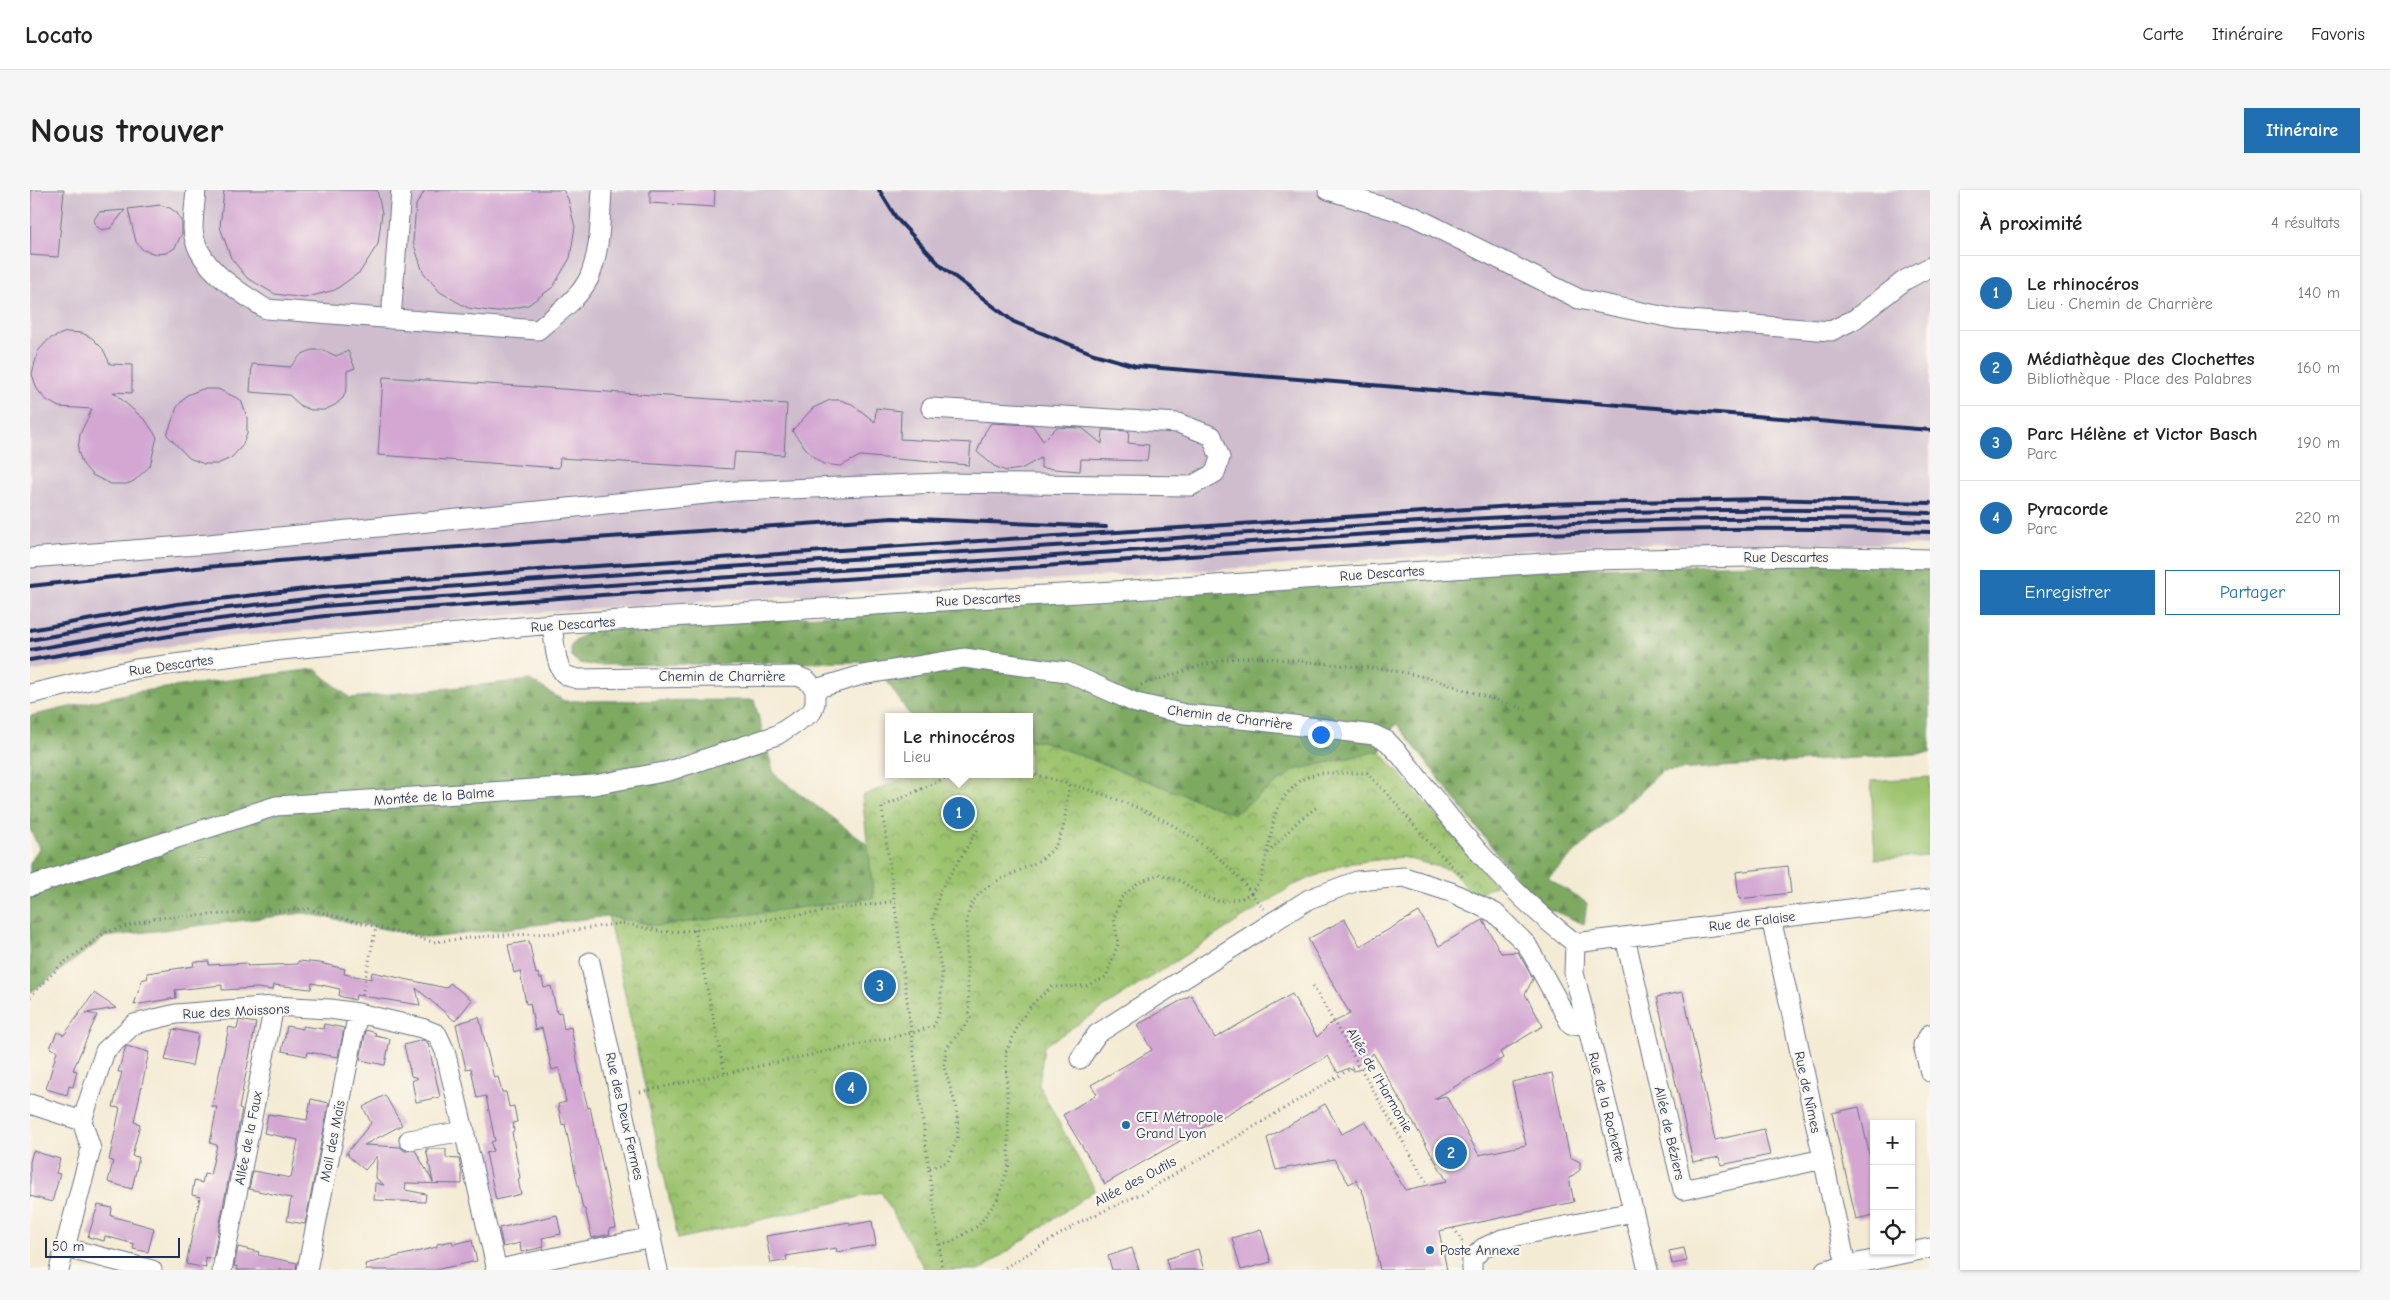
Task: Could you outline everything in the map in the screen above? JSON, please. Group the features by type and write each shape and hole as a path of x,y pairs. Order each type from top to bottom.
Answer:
{"street":[{"path":"196,190 193,231 205,262 232,288 266,309 538,330 569,304 588,279 598,250 602,190"},
{"path":"391,319 401,190"},
{"path":"1328,190 1413,216 1579,299 1676,319 1831,331 1855,319 1905,280 1930,267"},
{"path":"30,558 209,544 736,491 941,483 1191,486 1215,473 1220,458 1212,436 1178,423 931,408"},
{"name":"Rue Descartes","path":"30,694 136,669 282,650 552,624 1589,560 1801,556 1930,559"},
{"name":"Chemin de Charrière","path":"552,624 558,664 566,676 578,678 797,676 807,680 815,688 862,675 964,658 1067,672 1136,703 1185,714 1374,735 1387,741 1401,756 1482,856 1555,928 1574,943"},
{"name":"Montée de la Balme","path":"30,886 276,806 594,785 670,771 777,735 812,712 815,703 815,688"},
{"path":"1080,1059 1097,1034 1309,899 1358,880 1404,876 1444,889 1495,913 1527,945 1572,1025 1586,1023"},
{"name":"Rue de Falaise","path":"1574,943 1930,899"},
{"name":"Rue de Nîmes","path":"1771,918 1846,1266"},
{"name":"Allée de Béziers","path":"1625,937 1683,1190 1823,1158"},
{"name":"Rue de la Rochette","path":"1574,943 1574,973 1648,1270"},
{"name":"Rue des Deux Fermes","path":"590,962 658,1270"},
{"name":"Rue des Moissons","path":"82,1121 106,1051 134,1024 176,1014 274,1006 330,1008 422,1028 437,1034 445,1051 496,1270"},
{"name":"Allée de la Faux","path":"222,1270 274,1006"},
{"name":"Mail des Maïs","path":"307,1270 358,1013"},
{"path":"1930,1034 1923,1045 1930,1072"},
{"path":"30,1104 82,1121 92,1149 59,1270"},
{"path":"409,1140 465,1131"},
{"path":"1472,1270 1472,1259 1483,1248 1502,1240 1633,1212"},
{"path":"496,1270 652,1237"},
{"path":"66,1248 152,1270"},
{"path":"1825,1270 1846,1266 1882,1264 1930,1248"}],"path":[{"path":"1109,691 1150,683 1199,666 1227,659 1257,657 1392,670 1429,678 1526,710"},
{"path":"1268,853 1276,811 1284,798 1300,780 1319,773 1367,773 1431,845 1468,882"},
{"path":"1033,774 1092,790 1154,814 1190,836 1226,865 1274,920"},
{"path":"942,1270 882,807 945,778"},
{"path":"930,1168 948,1162 958,1136 957,1109 944,1067 946,1049 970,1018 966,965 968,914 977,897 1002,877 1041,859 1057,844 1064,821 1069,783"},
{"path":"940,1244 951,1242 978,1226 997,1200 1009,1164 1006,1052 1020,1021 1034,1002 1052,987 1086,986 1106,977 1118,944 1114,918 1121,898 1138,883 1159,874 1181,880 1202,896 1221,902 1242,898 1251,894 1260,880 1263,862 1268,853 1298,821 1317,807"},
{"path":"640,1092 912,1033 934,1026 940,1010 942,974 933,919 940,891 978,829"},
{"path":"30,997 62,964 106,932 156,918 309,909 433,942 488,936 557,933 623,923 663,932 696,930 895,901"},
{"path":"358,1013 376,927"},
{"path":"696,930 725,1074"},
{"name":"Allée de l'Harmonie","path":"1313,986 1428,1185"},
{"name":"Allée des Outils","path":"1001,1270 1082,1221 1143,1193 1357,1065"}],"shaded area":[{"path":"30,190 1930,190 1930,546 1874,544 1625,544 583,609 214,638 30,672"}],"green space":[{"path":"1812,563 1930,566 1930,753 1662,771 1548,878 1587,903 1584,924 1542,906 1515,877 1396,723 1380,751 1295,770 1234,814 1042,741 1033,740 1033,713 908,713 874,662 592,665 579,663 571,656 571,646 577,639 591,631 1536,569"},
{"path":"315,669 350,698 530,680 564,701 754,700 774,774 868,845 874,898 659,926 608,916 430,938 304,913 105,937 30,993 30,864 39,848 30,829 30,716 134,692"},
{"path":"1033,740 1042,741 1234,814 1295,770 1380,751 1496,885 1475,896 1450,870 1402,857 1344,864 1292,886 1044,1046 1039,1086 1095,1190 981,1270 925,1270 881,1192 678,1239 608,916 659,926 874,898 862,796 905,778 1033,778"},
{"path":"1930,777 1930,856 1875,859 1871,781"}],"building":[{"path":"31,190 64,190 58,257 30,255"},
{"path":"224,190 377,190 382,213 378,244 360,272 335,290 304,298 275,294 247,278 231,258 220,227"},
{"path":"425,190 563,190 568,199 575,227 570,258 553,287 528,305 496,312 468,308 440,292 423,272 413,242 416,205"},
{"path":"650,190 715,190 714,207 650,203"},
{"path":"160,205 170,208 177,213 182,223 182,233 175,248 166,253 156,254 143,250 136,242 128,209"},
{"path":"125,210 111,228 102,230 96,226 94,220 99,212"},
{"path":"66,332 82,333 92,338 103,349 110,364 132,365 132,393 113,392 146,421 157,437 150,466 134,481 127,484 111,484 92,475 82,463 78,450 80,434 92,409 59,407 45,399 37,389 32,374 38,351 49,339"},
{"path":"312,350 323,350 336,356 348,351 355,368 347,371 347,388 343,398 335,405 324,410 311,410 301,406 289,395 250,392 252,364 290,367 302,354"},
{"path":"383,377 787,404 784,455 735,452 733,469 560,458 559,468 378,455"},
{"path":"202,389 218,389 241,400 247,417 247,434 242,446 231,458 217,464 204,464 189,458 167,435 177,407 187,395"},
{"path":"830,400 840,400 852,404 875,422 876,408 901,411 900,439 971,443 969,465 860,456 841,466 823,464 811,455 792,431 813,408"},
{"path":"991,423 1032,425 1043,441 1057,427 1082,428 1102,444 1103,430 1129,431 1128,443 1149,445 1147,461 1081,459 1080,471 1041,468 1041,458 1021,469 1006,471 994,466 977,452"},
{"path":"1788,866 1791,893 1739,899 1736,872"},
{"path":"1419,912 1439,946 1483,920 1501,953 1518,952 1533,979 1525,994 1543,1026 1500,1052 1503,1058 1434,1099 1446,1096 1479,1155 1526,1145 1512,1082 1552,1073 1570,1157 1580,1162 1580,1170 1569,1178 1574,1202 1439,1231 1447,1270 1380,1270 1364,1195 1356,1180 1349,1184 1334,1159 1276,1170 1267,1138 1325,1104 1342,1134 1365,1121 1405,1190 1447,1181 1373,1053 1361,1069 1354,1071 1348,1068 1338,1073 1328,1056 1105,1184 1063,1115 1097,1094 1091,1085 1152,1050 1137,1025 1191,995 1215,1038 1292,994 1317,1037 1330,1024 1350,1014 1308,939 1345,919 1360,946"},
{"path":"529,941 536,974 538,973 539,978 542,978 544,988 551,986 557,1013 561,1012 564,1029 571,1027 581,1081 588,1108 590,1107 616,1228 609,1229 610,1234 592,1238 585,1209 583,1209 565,1124 562,1125 558,1104 566,1102 559,1068 552,1070 542,1028 535,1030 530,1003 526,1004 520,971 514,973 508,945"},
{"path":"209,961 209,965 247,963 247,966 298,964 298,961 320,963 345,969 344,974 371,979 372,972 446,988 450,983 472,1000 455,1021 416,988 420,1005 356,995 355,1000 339,996 340,989 312,983 311,989 274,985 273,990 257,988 222,990 222,985 175,990 176,998 134,1005 142,980 148,978 147,973 194,966 193,962"},
{"path":"1683,992 1715,1140 1764,1129 1770,1155 1721,1165 1719,1157 1693,1162 1657,997"},
{"path":"94,993 116,1008 86,1013 97,1015 73,1070 77,1071 73,1087 69,1086 67,1095 46,1089 57,1051 50,1048 57,1032 64,1035"},
{"path":"479,1017 494,1078 498,1077 502,1092 506,1092 509,1107 514,1106 517,1122 513,1123 514,1131 512,1132 521,1194 496,1200 486,1153 493,1151 491,1142 495,1141 486,1096 477,1098 471,1068 466,1069 456,1024"},
{"path":"239,1020 256,1023 239,1108 242,1109 213,1259 205,1257 206,1268 186,1264 200,1197 192,1195 194,1181 202,1183 204,1174 210,1175 217,1145 210,1143 217,1107 212,1107 229,1027 237,1029"},
{"path":"324,1024 344,1028 338,1057 308,1052 307,1056 282,1051 287,1026 303,1029 303,1026 323,1029"},
{"path":"173,1029 198,1034 192,1066 165,1060"},
{"path":"366,1030 376,1033 375,1036 390,1039 385,1065 360,1060"},
{"path":"423,1040 428,1043 440,1097 416,1102 412,1081 418,1078 411,1076 404,1045"},
{"path":"126,1046 149,1052 134,1122 140,1124 132,1156 139,1157 132,1189 108,1182 113,1161 109,1160 120,1108 113,1107 122,1072 118,1072"},
{"path":"385,1095 402,1125 364,1145 400,1147 405,1151 415,1150 433,1182 426,1149 446,1149 446,1158 459,1159 462,1184 406,1183 405,1190 426,1194 425,1202 374,1200 375,1183 384,1185 376,1178 377,1156 365,1170 348,1156 348,1153 345,1155 371,1123 363,1107"},
{"path":"311,1099 329,1103 305,1224 287,1221 291,1198 249,1189 253,1171 291,1178 298,1140 264,1133 268,1114 307,1120"},
{"path":"1859,1107 1870,1158 1870,1216 1856,1219 1832,1113"},
{"path":"33,1151 60,1159 56,1173 60,1174 52,1202 30,1196 30,1162"},
{"path":"98,1205 112,1208 111,1216 154,1228 148,1252 133,1249 134,1244 105,1236 104,1241 88,1237"},
{"path":"557,1215 561,1234 542,1238 544,1247 521,1252 520,1243 503,1247 499,1228"},
{"path":"872,1221 876,1245 837,1252 836,1248 786,1256 787,1260 771,1263 766,1236 850,1222 850,1225"},
{"path":"1261,1229 1271,1262 1241,1270 1232,1238"},
{"path":"472,1240 477,1261 435,1270 366,1270 365,1264 437,1247 437,1244 452,1241 453,1244"},
{"path":"238,1247 259,1252 258,1255 297,1263 296,1270 237,1270 238,1267 234,1266"},
{"path":"1132,1248 1139,1270 1112,1270 1108,1256"},
{"path":"1684,1248 1687,1261 1672,1264 1669,1251"},
{"path":"1198,1249 1204,1270 1169,1270 1166,1259"}],"railway":[{"path":"879,190 897,219 942,267 1014,322 1094,354 1136,366 1930,430"},
{"path":"30,630 177,604 322,587 551,569 1545,504 1759,499 1930,503"},
{"path":"30,640 177,614 323,597 726,567 1330,527 1530,516 1730,510 1930,513"},
{"path":"30,586 206,567 401,551 893,518 1106,527"},
{"path":"30,650 179,624 324,606 518,591 1002,560 1410,531 1618,521 1722,519 1930,522"},
{"path":"30,660 181,634 325,616 627,593 1331,546 1530,535 1730,529 1930,532"}],"place":[{"name":"Le rhinocéros","path":"959,813"},
{"name":"Parc Hélène et Victor Basch","path":"880,986"},
{"name":"Pyracorde","path":"851,1088"},
{"name":"CFI Métropole Grand Lyon","path":"1126,1125"},
{"name":"Médiathèque des Clochettes","path":"1451,1153"},
{"name":"Poste Annexe","path":"1430,1250"}]}
